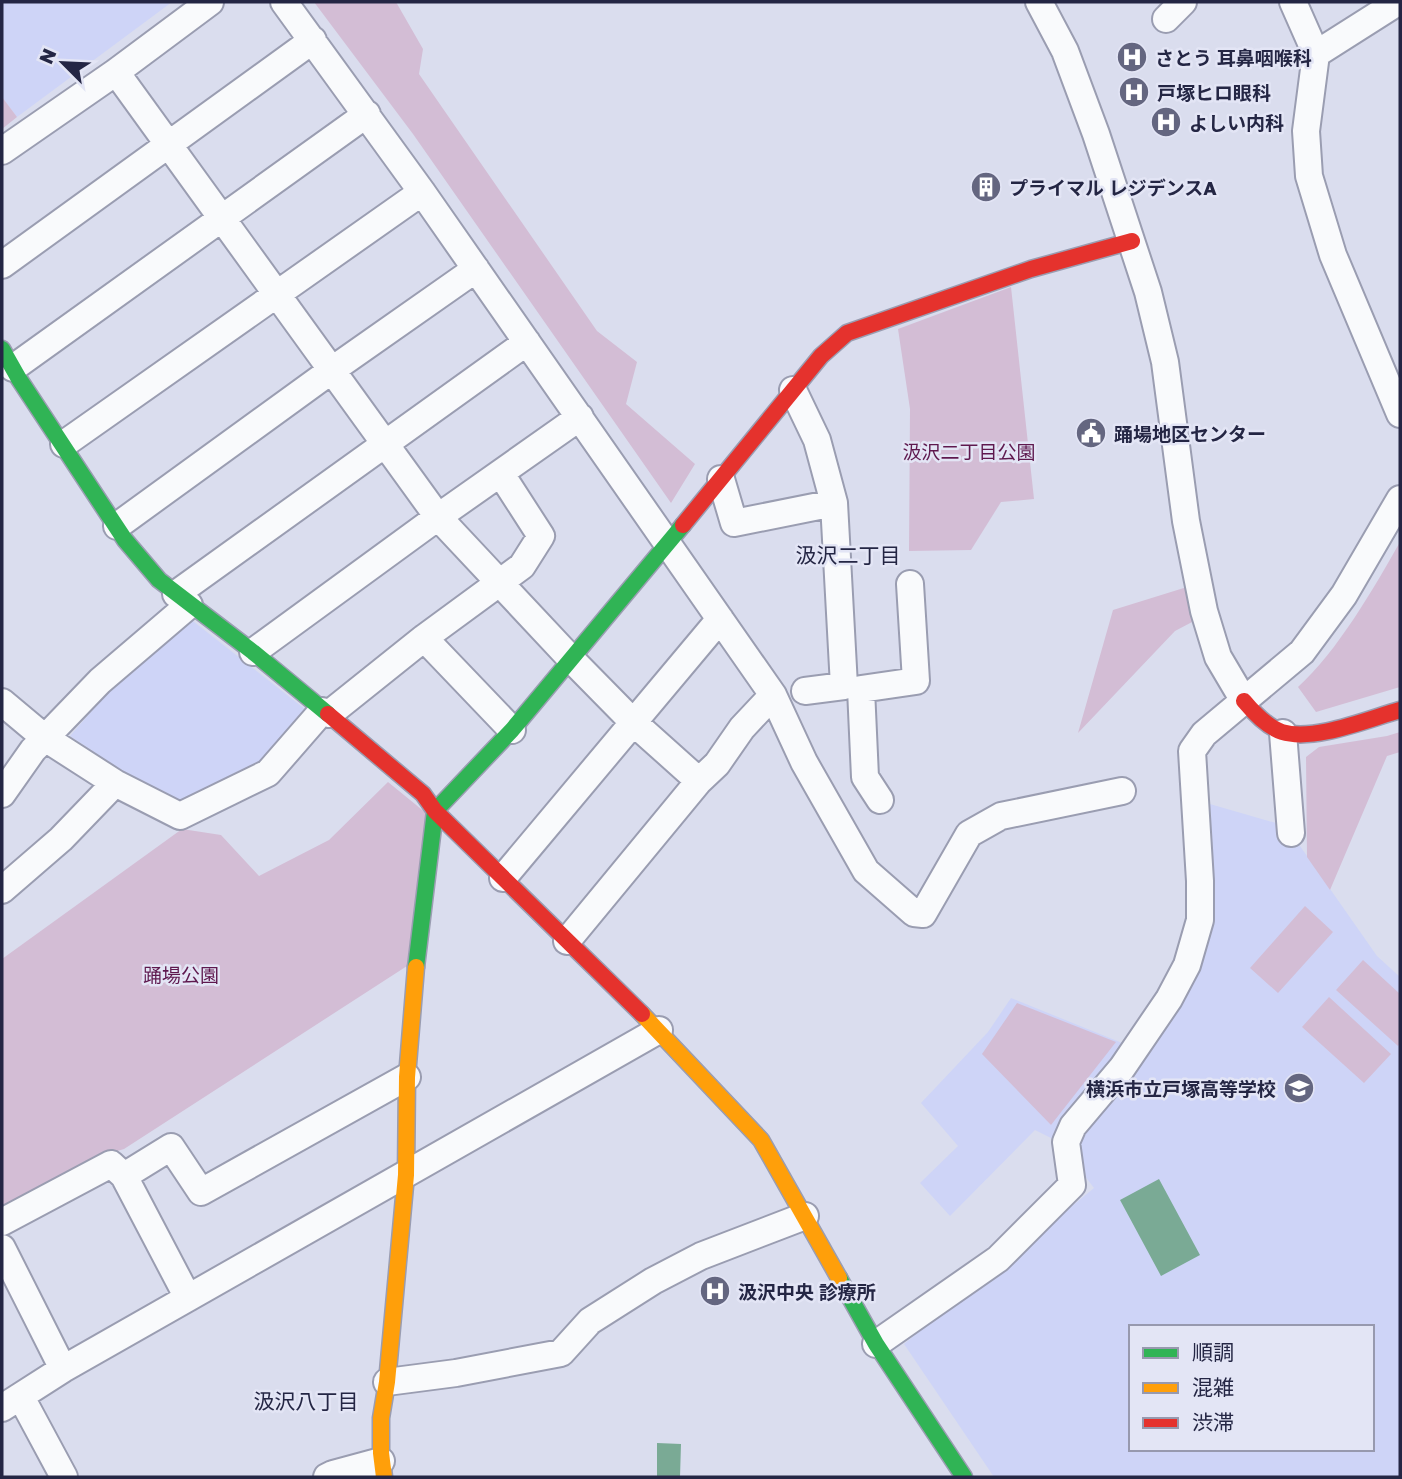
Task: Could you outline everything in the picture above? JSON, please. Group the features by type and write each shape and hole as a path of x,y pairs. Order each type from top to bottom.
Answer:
{"street":[{"path":"2,151 116,72 210,2"},
{"path":"284,2 367,114 773,695 804,762 866,871 914,913 923,914 969,834 1001,816 1122,791"},
{"path":"1039,2 1065,51 1096,134 1158,327 1186,521 1204,611 1218,657 1244,701 1254,712 1283,733 1311,734 1400,710"},
{"path":"1293,2 1316,54 1306,131 1309,176 1333,255 1400,414"},
{"path":"1316,54 1398,2"},
{"path":"2,265 313,40"},
{"path":"116,72 438,517 572,660 634,722 699,781"},
{"path":"367,114 9,372 64,444 117,526 159,580 253,652 424,794 435,811 659,1030 761,1140 876,1344 964,1477"},
{"path":"64,444 422,192"},
{"path":"327,1477 332,1474 383,1469 381,1406 387,1382 407,1175 407,1077 415,973 435,811 512,730 669,544 821,356 847,333 1031,269 1132,241"},
{"path":"117,526 476,269"},
{"path":"2,794 33,750 183,599 385,444 527,342"},
{"path":"793,390 817,440 834,503 852,687 865,777 880,800"},
{"path":"253,652 580,417"},
{"path":"2,702 45,738 115,783 180,816 268,773 325,712 522,566 541,536 501,474"},
{"path":"721,479 734,523 834,503"},
{"path":"876,1344 998,1259 1072,1185 1066,1142 1073,1126 1135,1050 1169,999 1187,965 1200,920 1192,751 1204,734 1302,652 1344,595 1400,499"},
{"path":"804,691 916,681 910,584"},
{"path":"503,878 720,619"},
{"path":"424,638 512,730"},
{"path":"567,941 699,781 717,764 742,728 773,695"},
{"path":"1283,733 1291,833"},
{"path":"2,890 61,839 115,783"},
{"path":"64,1477 12,1402 63,1369 659,1030"},
{"path":"124,1176 171,1147 201,1192 407,1077"},
{"path":"2,1222 111,1164 124,1176 188,1298"},
{"path":"387,1382 456,1373 561,1353 590,1321 653,1281 701,1256 804,1216"},
{"path":"2,1248 63,1369"}],"shaded area":[{"path":"2,2 172,2 17,117 2,97"},
{"path":"189,618 310,713 265,766 177,807 70,736 122,676"},
{"name":"横浜市立戸塚高等学校","path":"1203,802 1286,826 1377,956 1400,977 1400,1477 994,1477 904,1344 1094,1188 1059,1142 1035,1130 950,1216 920,1183 958,1146 921,1103 988,1032 1011,998 1142,1051 1200,957 1214,870"},
{"path":"1159,1179 1200,1255 1161,1276 1120,1200"},
{"path":"657,1443 681,1444 680,1477 657,1477"}],"green space":[{"path":"314,2 396,2 423,49 419,74 597,331 637,362 626,404 695,464 671,503 413,134"},
{"path":"2,97 17,117 2,129"},
{"name":"汲沢二丁目公園","path":"1011,287 1034,499 1001,502 971,550 909,551 910,409 898,329"},
{"path":"1400,542 1400,687 1316,712 1298,687 1341,638"},
{"path":"1187,587 1194,621 1175,631 1078,733 1113,610"},
{"path":"1400,732 1400,752 1387,756 1330,890 1307,857 1306,757 1319,747"},
{"name":"踊場公園","path":"388,782 426,813 407,966 124,1149 104,1155 2,1215 2,959 182,829 221,835 259,876 329,840"},
{"path":"1305,906 1333,932 1278,993 1250,968"},
{"path":"1363,960 1400,994 1398,1046 1336,990"},
{"path":"1329,997 1391,1054 1364,1083 1302,1027"},
{"path":"1017,1003 1116,1042 1051,1125 982,1054"}],"traffic: fast":[{"path":"2,349 125,540 159,580 328,714"},
{"path":"416,967 435,811 512,730 683,525"},
{"path":"839,1278 876,1344 964,1477"}],"traffic: slow":[{"path":"384,1477 381,1418 387,1382 406,1175 407,1077 416,967"},
{"path":"642,1014 761,1140 839,1278"}],"traffic: jam":[{"path":"683,525 821,356 847,333 1031,269 1132,241"},
{"path":"1244,701 1271,727 1295,734 1325,732 1400,710"},
{"path":"328,714 423,794 435,811 642,1014"}],"place":[{"name":"さとう 耳鼻咽喉科","path":"1132,57"},
{"name":"戸塚ヒロ眼科","path":"1134,92"},
{"name":"よしい内科","path":"1166,122"},
{"name":"プライマル レジデンスA","path":"986,187"},
{"name":"踊場地区センター","path":"1091,433"},
{"name":"横浜市立戸塚高等学校","path":"1299,1088"},
{"name":"汲沢中央 診療所","path":"715,1291"}],"district":[{"name":"汲沢二丁目","path":"848,555"},
{"name":"汲沢八丁目","path":"306,1401"}]}
